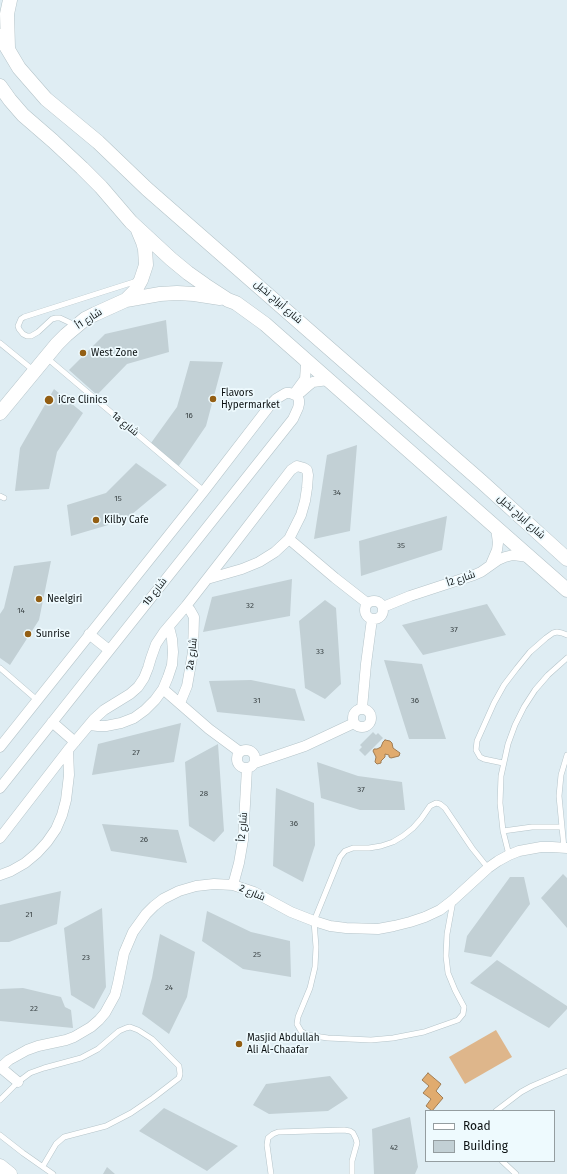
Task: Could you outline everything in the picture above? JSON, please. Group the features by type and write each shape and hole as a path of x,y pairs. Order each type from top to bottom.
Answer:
{"street":[{"path":"8,51 7,18 10,0"},
{"name":"شارع أبراج نخيل","path":"0,36 19,68 46,99 98,142 147,189 482,482 567,559"},
{"path":"0,86 23,115 82,168 101,187 131,222 171,259 188,273 265,324 567,590"},
{"name":"شارع 1أ","path":"0,413 5,402 35,371 57,344 76,326 95,314 126,300 135,291 141,280 146,265 145,249 140,234 131,222"},
{"path":"126,300 160,294 177,293 205,295 228,300"},
{"path":"295,395 306,379 306,365 304,358"},
{"path":"295,395 309,385 318,381 328,380"},
{"path":"0,747 276,399 290,392 295,395"},
{"name":"1b شارع","path":"0,788 293,418 298,408 299,400 295,395"},
{"path":"0,838 68,750 90,725 104,710 130,694 138,687 144,678 156,644 164,632 271,498 291,470 297,466 301,466 306,470 308,475 305,501 301,515 289,539 275,552 259,562 242,569 207,579"},
{"path":"491,564 497,550 498,543 496,528"},
{"path":"289,539 339,582 367,603"},
{"name":"شارع 2أ","path":"383,607 410,596 474,575 505,557 513,555 528,557"},
{"path":"376,600 383,607 382,615 378,619 372,619 365,614 364,608 369,601 376,600"},
{"name":"2a شارع","path":"180,703 187,686 193,652 194,617 186,606"},
{"path":"362,708 372,619"},
{"path":"90,725 114,726 134,718 150,705 163,689 172,665 172,645 169,627"},
{"path":"89,634 109,650"},
{"path":"163,689 209,729 240,752"},
{"path":"362,708 370,713 371,716 369,723 360,727 354,723 352,716 362,708"},
{"path":"52,722 75,742"},
{"path":"240,752 238,755 238,763 244,768 306,746 354,723"},
{"path":"0,735 13,730"},
{"path":"0,875 25,863 47,842 56,829 66,800 69,775 68,750"},
{"path":"240,752 247,750 253,753 255,756 251,765"},
{"name":"شارع 2أ","path":"233,885 241,852 251,765"},
{"name":"شارع 2","path":"0,1067 9,1060 28,1050 74,1037 91,1027 99,1020 115,995 128,942 139,922 154,906 179,891 196,886 214,884 233,885 254,892 291,912 314,921 330,926 373,929 410,922 440,910 488,868 509,855 530,848 565,848"},
{"path":"0,1067 18,1082"},
{"path":"0,1166 10,1174"}],"lane":[{"path":"76,326 60,318 56,318 52,319 35,335 27,336 23,334 18,326 20,319 24,317 141,280"},
{"path":"0,343 35,371"},
{"name":"1a شارع","path":"46,357 204,491"},
{"path":"503,763 484,759 480,757 476,750 477,741 494,703 504,685 530,652 553,633 557,632 567,635"},
{"path":"509,855 503,831 500,796 503,763 508,744 524,707 535,690 548,675 567,658"},
{"path":"0,668 37,700"},
{"path":"565,848 559,796 561,775 567,755"},
{"path":"453,900 446,944 446,967 451,982 463,1003 464,1011 458,1020 424,1032 393,1038 371,1040 328,1038 307,1035 301,1031 297,1024 298,1017 310,988 314,967 316,947 314,921 342,854 353,848 369,848 393,842 413,828 427,809 433,804 440,804 445,808 472,848 488,868"},
{"path":"503,831 532,827 562,827"},
{"path":"0,1100 18,1082 30,1073 85,1056 105,1044 122,1029 130,1027 138,1030 157,1043 179,1066 180,1074 178,1078 131,1114 106,1126 64,1137 56,1144 43,1166"},
{"path":"497,1110 532,1086 567,1071"},
{"path":"271,1174 267,1145 268,1138 272,1134 278,1132 344,1130 353,1133 357,1143 352,1161 352,1174"},
{"path":"0,1135 53,1174"},
{"path":"503,1162 516,1174"}],"shaded area":[{"path":"385,740 392,743 393,748 400,753 399,756 391,758 389,755 385,754 385,757 381,763 377,764 375,762 376,757 373,751 374,749 381,747"},
{"path":"496,1030 512,1057 465,1084 449,1057"},
{"path":"428,1073 441,1084 436,1091 443,1098 433,1110 426,1106 431,1099 423,1093 429,1086 422,1080"}],"building":[{"path":"166,320 169,352 127,364 97,395 69,370 105,334"},
{"path":"190,361 223,362 206,426 178,467 151,443 177,407"},
{"path":"54,389 83,413 57,452 49,489 15,491 20,448"},
{"path":"357,445 350,531 314,539 327,455"},
{"path":"136,463 167,485 125,520 71,536 67,505 106,493"},
{"path":"447,516 442,550 361,576 359,541"},
{"path":"51,561 39,620 10,665 0,658 0,614 4,608 14,566"},
{"path":"292,579 290,616 203,632 212,597"},
{"path":"325,600 336,608 341,684 325,699 305,688 299,621"},
{"path":"487,604 506,635 423,655 402,625"},
{"path":"384,660 422,664 446,739 409,739"},
{"path":"251,680 295,689 305,721 217,712 209,681"},
{"path":"181,723 174,762 92,775 98,744"},
{"path":"373,732 376,735 378,733 383,738 365,756 359,750 362,747 360,745"},
{"path":"218,744 224,831 214,842 189,826 185,762"},
{"path":"317,762 358,776 402,782 405,810 360,810 321,798"},
{"path":"276,788 314,803 315,845 303,882 273,866"},
{"path":"102,824 178,830 187,863 111,851"},
{"path":"563,874 567,878 567,928 541,898"},
{"path":"510,877 524,877 530,904 491,957 464,952 467,936"},
{"path":"61,891 57,924 9,942 0,942 0,905"},
{"path":"102,908 106,987 94,1009 71,995 64,928"},
{"path":"207,911 251,932 290,941 291,977 243,969 202,941"},
{"path":"160,934 195,952 187,997 169,1034 142,1014 152,978"},
{"path":"497,960 567,1006 567,1009 549,1028 470,983"},
{"path":"23,988 61,997 65,1007 71,1010 73,1028 0,1021 0,989"},
{"path":"330,1076 348,1098 328,1111 269,1114 253,1105 266,1084"},
{"path":"164,1108 238,1146 207,1171 139,1131"},
{"path":"410,1117 418,1167 415,1174 374,1174 372,1129"},
{"path":"107,1167 115,1174 103,1174"}],"place":[{"name":"West Zone","path":"83,353"},
{"name":"Flavors Hypermarket","path":"213,399"},
{"name":"iCre Clinics","path":"49,400"},
{"name":"Kilby Cafe","path":"96,520"},
{"name":"Neelgiri","path":"39,599"},
{"name":"Sunrise","path":"28,634"},
{"name":"Masjid Abdullah Ali Al-Chaafar","path":"239,1044"}]}
